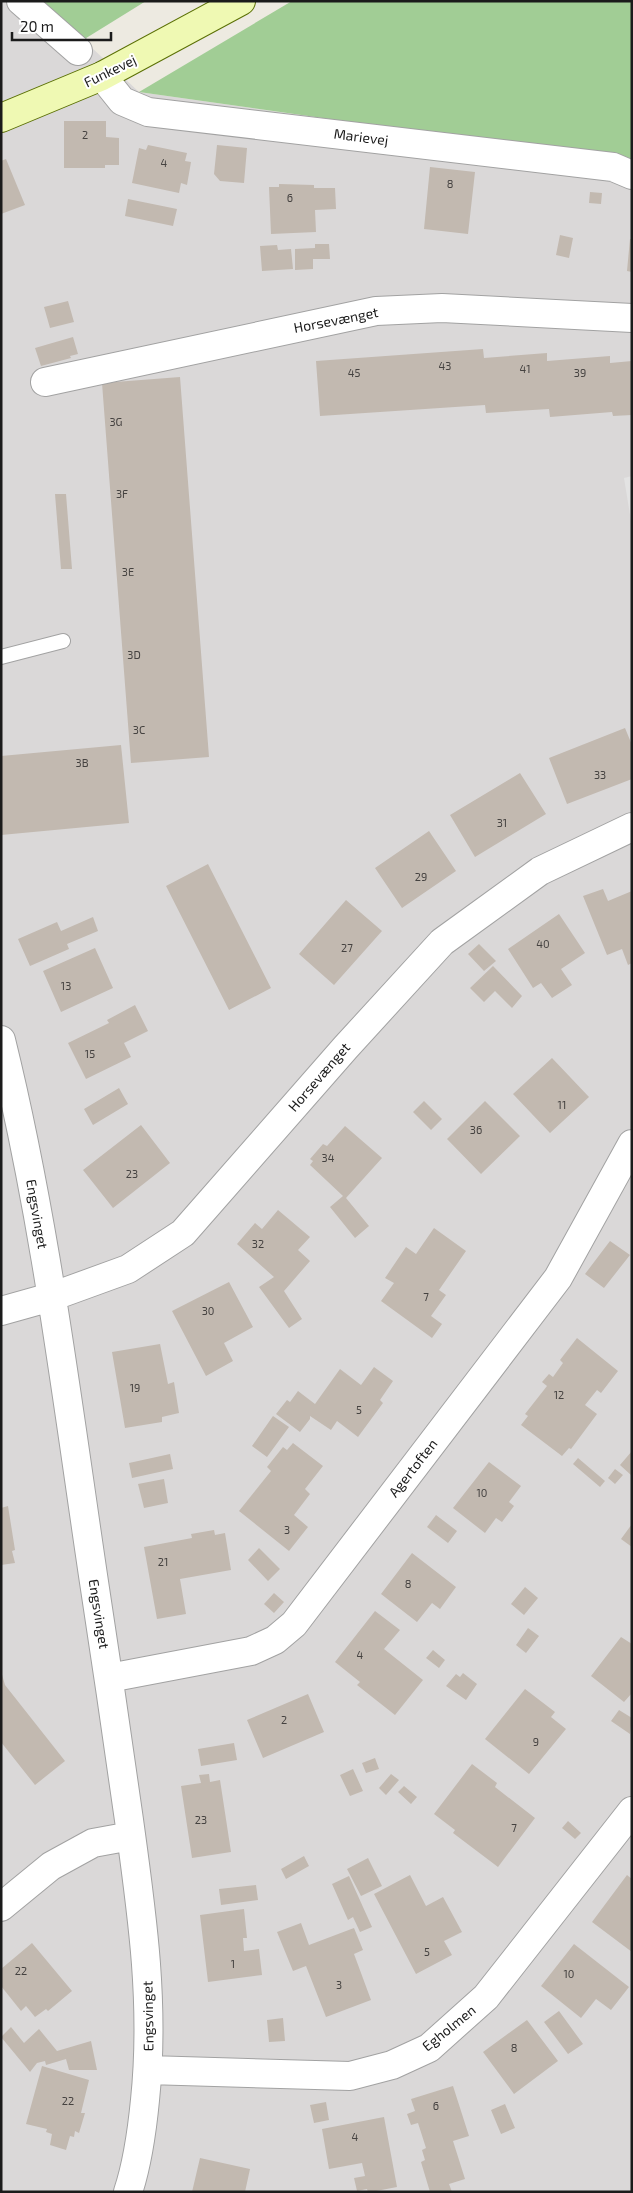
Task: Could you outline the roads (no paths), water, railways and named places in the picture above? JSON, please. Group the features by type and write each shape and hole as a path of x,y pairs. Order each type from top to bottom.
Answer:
{"street":[{"path":"21,1 78,51"},
{"name":"Funkevej","path":"1,118 102,76 242,1"},
{"name":"Marievej","path":"102,76 122,100 148,112 613,167 632,175"},
{"name":"Horsevænget","path":"44,382 376,311 442,308 632,318"},
{"name":"Horsevænget","path":"1,1311 128,1269 183,1233 346,1047 442,942 540,871 632,827"},
{"name":"Engsvinget","path":"1,1040 19,1111 51,1296 109,1678 147,1958 150,2010 148,2070 143,2121 134,2173 128,2192"},
{"name":"Agertoften","path":"109,1678 251,1651 275,1640 294,1624 558,1278 632,1144"},
{"name":"Egholmen","path":"148,2070 350,2076 392,2065 428,2048 486,1997 632,1811"},
{"path":"1,1907 51,1866 93,1843 131,1836"}],"lane":[{"path":"1,657 63,641"}]}
